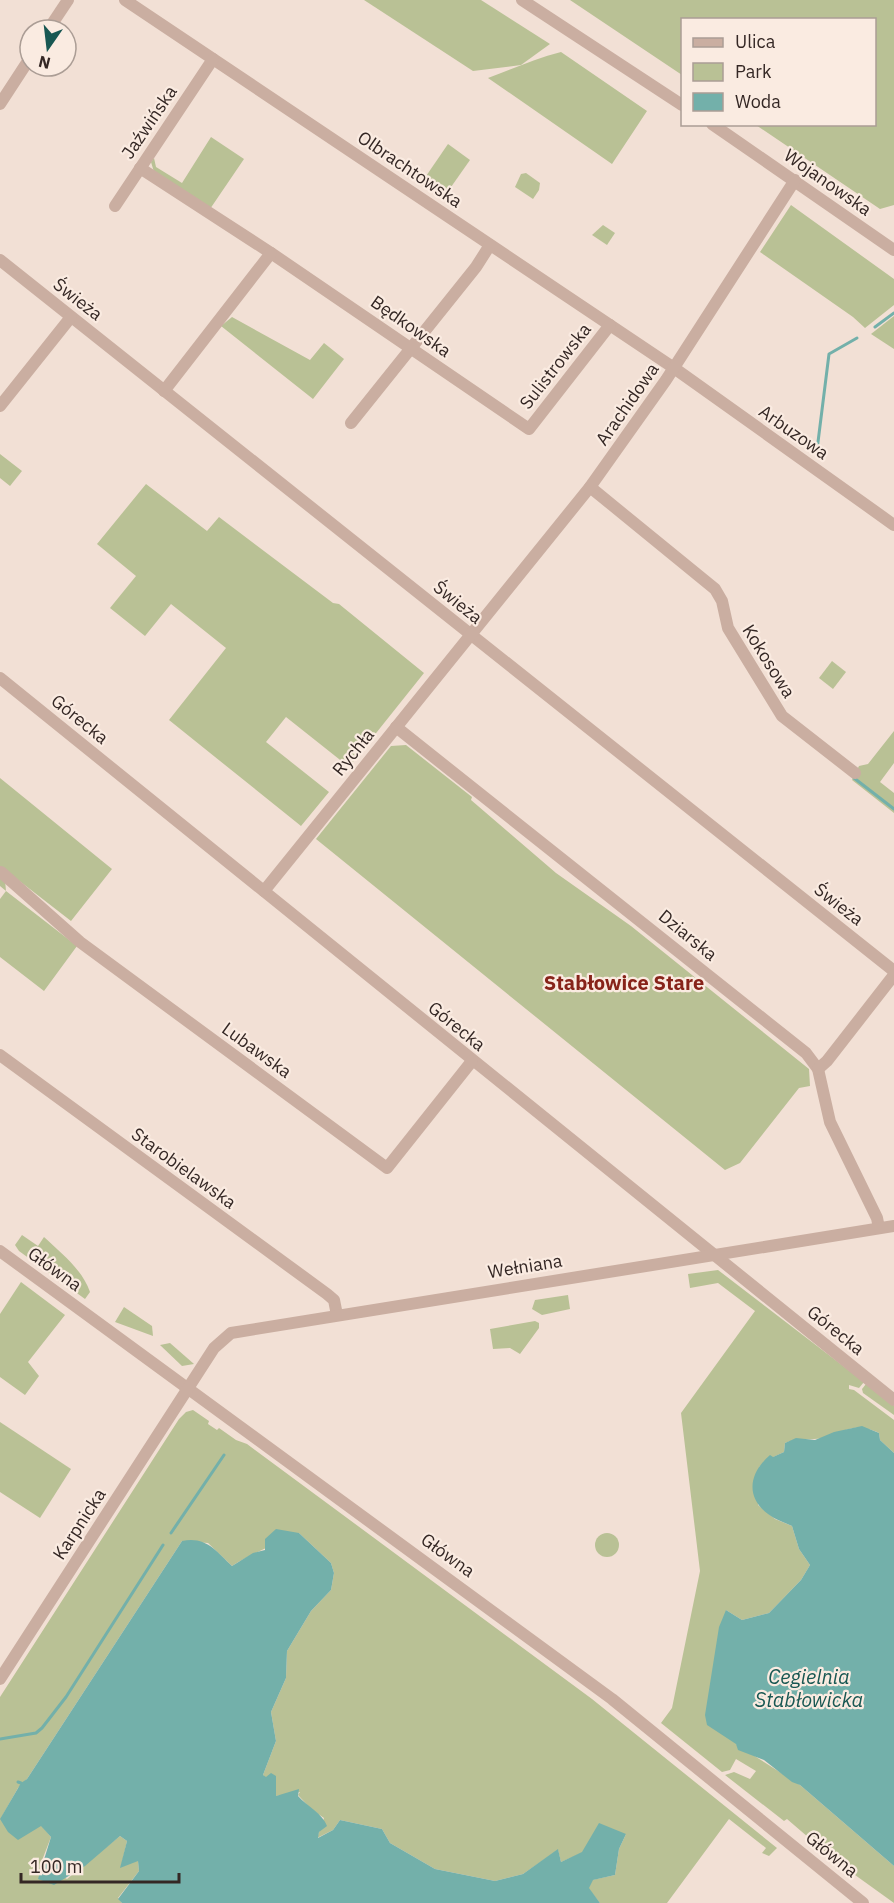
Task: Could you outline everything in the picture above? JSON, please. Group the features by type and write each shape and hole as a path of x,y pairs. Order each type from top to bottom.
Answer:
{"street":[{"path":"56,18 68,0"},
{"name":"Olbrachtowska","path":"125,0 674,368"},
{"path":"522,0 681,104"},
{"name":"Jaźwińska","path":"115,206 213,59"},
{"path":"0,104 18,76"},
{"name":"Wojanowska","path":"715,126 894,250"},
{"name":"Będkowska","path":"140,168 272,253 529,429"},
{"name":"Arachidowa","path":"471,635 590,487 674,368 795,180"},
{"path":"351,423 476,267 490,244"},
{"path":"165,391 272,253"},
{"name":"Świeża","path":"0,260 894,973"},
{"path":"0,406 71,317"},
{"name":"Sulistrowska","path":"529,429 610,325"},
{"name":"Arbuzowa","path":"674,368 894,525"},
{"name":"Kokosowa","path":"590,487 720,594 728,628 782,716 855,773"},
{"name":"Rychła","path":"264,891 471,635"},
{"name":"Górecka","path":"0,678 894,1400"},
{"name":"Dziarska","path":"396,727 806,1053 818,1069 831,1122 877,1218 879,1228"},
{"name":"Lubawska","path":"1,872 80,942 387,1168 472,1061"},
{"path":"818,1069 827,1061 894,973"},
{"name":"Starobielawska","path":"0,1055 327,1294 334,1300 337,1315"},
{"name":"Wełniana","path":"189,1389 214,1348 231,1333 894,1226"},
{"name":"Główna","path":"0,1251 612,1699 863,1903"},
{"name":"Karpnicka","path":"0,1678 189,1389"}],"green space":[{"path":"364,0 481,0 550,44 521,65 473,71"},
{"path":"570,0 894,0 894,205 880,209 757,126 876,126 876,18 681,18 681,74"},
{"path":"561,52 647,111 612,164 488,78"},
{"path":"211,137 244,159 210,209 154,172 151,162 154,158 156,167 182,183"},
{"path":"448,144 470,160 444,197 422,182"},
{"path":"526,173 540,183 539,190 533,199 515,187 521,174"},
{"path":"791,205 894,279 894,305 865,328 853,317 760,252"},
{"path":"603,225 615,233 607,245 592,235"},
{"path":"894,316 894,349 871,334"},
{"path":"232,317 310,360 324,343 344,359 313,399 221,326"},
{"path":"0,454 22,471 10,486 0,478"},
{"path":"146,484 207,531 219,517 333,603 339,604 424,673 349,767 286,717 266,742 329,792 301,826 169,720 226,648 171,604 145,636 110,608 136,576 97,544"},
{"path":"832,661 846,672 833,689 819,678"},
{"path":"894,731 894,763 880,782 894,793 894,813 852,780 859,766 868,764"},
{"path":"406,745 472,797 471,800 556,873 631,926 809,1069 810,1086 799,1088 740,1163 725,1170 316,839 391,746"},
{"path":"0,778 112,869 71,921 4,869 6,891 0,886"},
{"path":"6,891 77,946 44,991 0,957 0,899"},
{"path":"22,1235 38,1246 44,1237 70,1262 82,1276 90,1292 85,1299 19,1251 15,1245"},
{"path":"718,1270 864,1382 859,1388 849,1385 849,1389 854,1390 894,1420 894,1453 880,1440 879,1433 868,1429 852,1428 823,1438 785,1443 784,1452 767,1460 759,1467 758,1505 775,1519 792,1526 799,1549 810,1565 801,1580 769,1613 742,1620 726,1610 736,1744 800,1785 894,1866 894,1903 837,1862 787,1819 784,1821 725,1775 734,1772 750,1779 756,1771 736,1759 730,1770 722,1772 661,1723 672,1708 700,1571 681,1413 755,1311 718,1283 690,1288 688,1274"},
{"path":"21,1282 65,1315 28,1362 39,1376 25,1395 0,1377 0,1314"},
{"path":"568,1295 570,1309 542,1315 532,1309 535,1300"},
{"path":"124,1307 152,1326 153,1336 115,1322"},
{"path":"535,1321 539,1323 539,1328 520,1354 510,1348 493,1349 490,1329"},
{"path":"170,1343 194,1364 182,1366 160,1345"},
{"path":"866,1384 894,1406 894,1415 863,1393 862,1389"},
{"path":"193,1410 217,1430 219,1428 236,1440 247,1444 592,1699 777,1848 769,1856 762,1853 766,1848 729,1819 667,1903 600,1903 588,1888 592,1880 615,1875 619,1849 626,1834 561,1862 558,1850 523,1874 495,1881 435,1869 390,1843 382,1829 340,1820 333,1830 317,1838 324,1818 311,1809 298,1795 300,1792 276,1796 263,1775 276,1741 271,1712 286,1678 287,1651 311,1611 331,1590 334,1573 331,1563 299,1533 232,1566 208,1543 182,1541 27,1779 18,1788 1,1818 41,1825 51,1837 41,1863 67,1879 120,1836 127,1841 121,1867 138,1860 139,1871 118,1898 122,1903 0,1903 0,1697 179,1419 186,1412"},
{"path":"0,1422 71,1469 40,1518 0,1492"},
{"path":"607,1533 612,1534 618,1540 618,1550 612,1556 607,1557 602,1556 596,1550 595,1545 596,1540 602,1534"}],"water":[{"name":"Cegielnia Stabłowicka","path":"862,1426 879,1433 880,1440 894,1453 894,1866 800,1785 792,1782 764,1760 738,1750 736,1744 707,1725 705,1715 719,1627 726,1610 742,1620 769,1613 801,1580 810,1565 799,1549 792,1526 774,1518 758,1504 752,1488 757,1471 770,1455 773,1457 784,1452 785,1443 796,1438 815,1440 834,1432"},
{"path":"276,1529 299,1533 331,1563 334,1573 331,1590 311,1611 287,1651 286,1678 271,1712 276,1741 263,1775 266,1777 271,1773 276,1776 276,1796 299,1789 298,1796 318,1814 327,1826 319,1832 318,1838 333,1830 340,1820 382,1829 390,1843 435,1869 495,1881 523,1874 558,1849 561,1862 582,1852 599,1823 626,1834 619,1849 615,1875 593,1880 589,1888 600,1903 122,1903 118,1899 139,1871 138,1861 120,1868 127,1841 120,1836 85,1866 54,1885 38,1879 51,1837 41,1826 18,1840 8,1832 0,1819 21,1783 27,1779 182,1541 198,1541 210,1546 232,1566 253,1553 265,1550 265,1539"}],"waterway":[{"path":"875,327 894,313"},
{"path":"817,450 829,354 857,338"},
{"path":"854,778 894,809"},
{"path":"171,1533 224,1455"},
{"path":"0,1739 36,1733 42,1728 66,1697 163,1545"}],"district":[{"name":"Stabłowice Stare","path":"624,982"}]}
